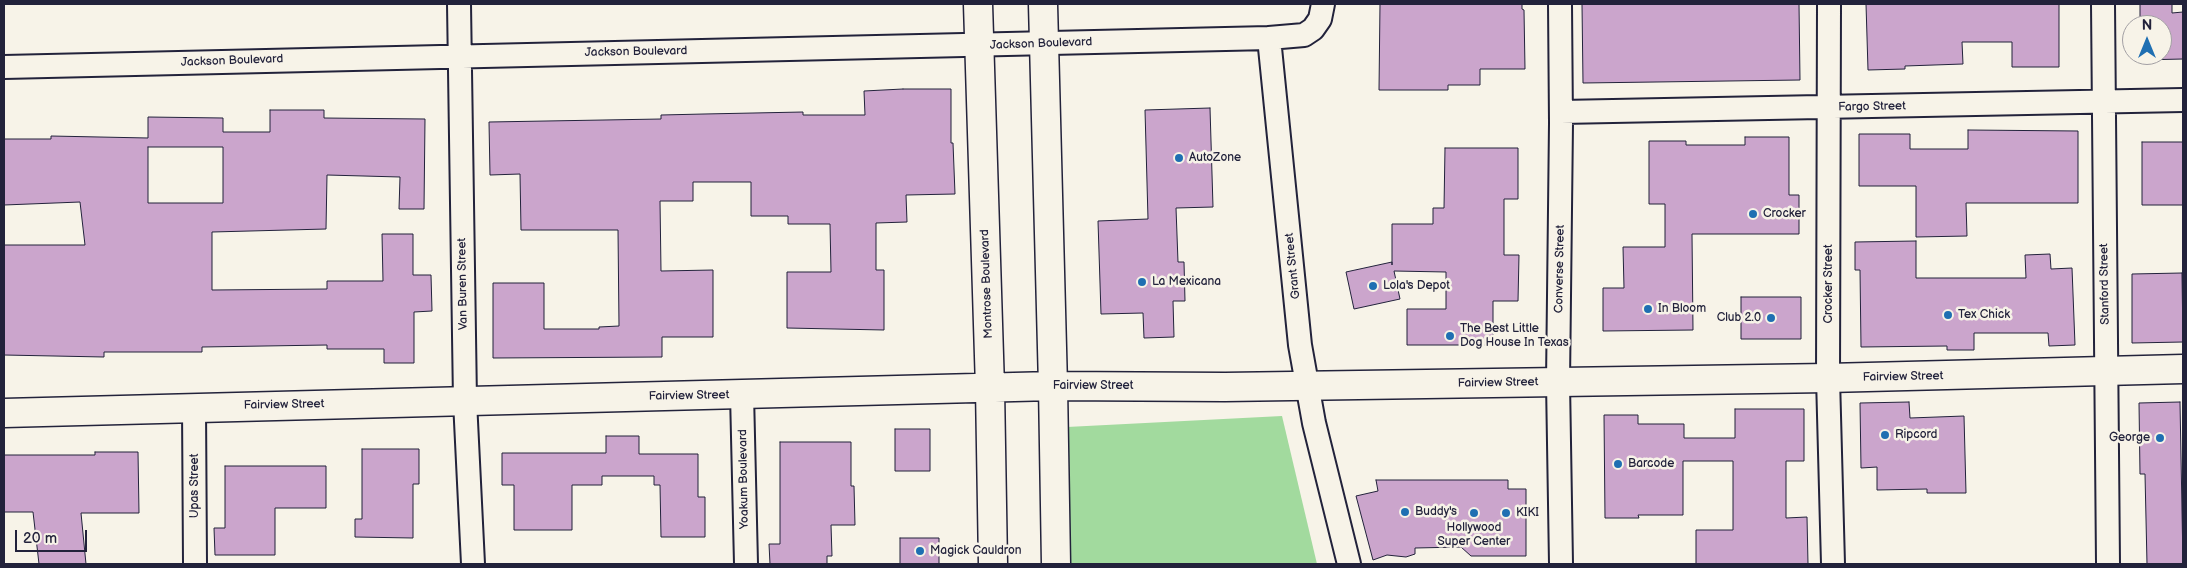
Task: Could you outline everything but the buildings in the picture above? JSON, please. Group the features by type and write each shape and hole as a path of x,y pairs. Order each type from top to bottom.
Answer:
{"street":[{"name":"Van Buren Street","path":"459,4 465,401 473,564"},
{"name":"Montrose Boulevard","path":"978,4 990,388 993,564"},
{"path":"1043,4 1056,564"},
{"path":"1269,38 1304,35 1313,29 1320,19 1324,4"},
{"name":"Converse Street","path":"1560,4 1561,112 1558,382 1560,564"},
{"name":"Crocker Street","path":"1828,4 1828,378 1833,564"},
{"name":"Stanford Street","path":"2103,4 2108,564"},
{"name":"Jackson Boulevard","path":"4,68 460,55 1269,38"},
{"name":"Grant Street","path":"1269,38 1300,345 1307,384 1349,564"},
{"name":"Fargo Street","path":"1561,112 2183,100"},
{"name":"Fairview Street","path":"4,413 1053,386 1225,387 1307,384 1828,378 2183,369"},
{"name":"Yoakum Boulevard","path":"742,394 746,564"},
{"name":"Upas Street","path":"194,407 195,564"}],"green space":[{"path":"1282,416 1317,564 1069,564 1067,427"}],"place":[{"name":"AutoZone","path":"1179,158"},
{"name":"Crocker","path":"1753,214"},
{"name":"La Mexicana","path":"1142,282"},
{"name":"Lola's Depot","path":"1373,286"},
{"name":"In Bloom","path":"1648,309"},
{"name":"Tex Chick","path":"1948,315"},
{"name":"Club 2.0","path":"1771,318"},
{"name":"The Best Little Dog House In Texas","path":"1450,336"},
{"name":"Ripcord","path":"1885,435"},
{"name":"George","path":"2160,438"},
{"name":"Barcode","path":"1618,464"},
{"name":"Buddy's","path":"1405,512"},
{"name":"Hollywood Super Center","path":"1474,513"},
{"name":"KIKI","path":"1506,513"},
{"name":"Magick Cauldron","path":"920,551"}]}
